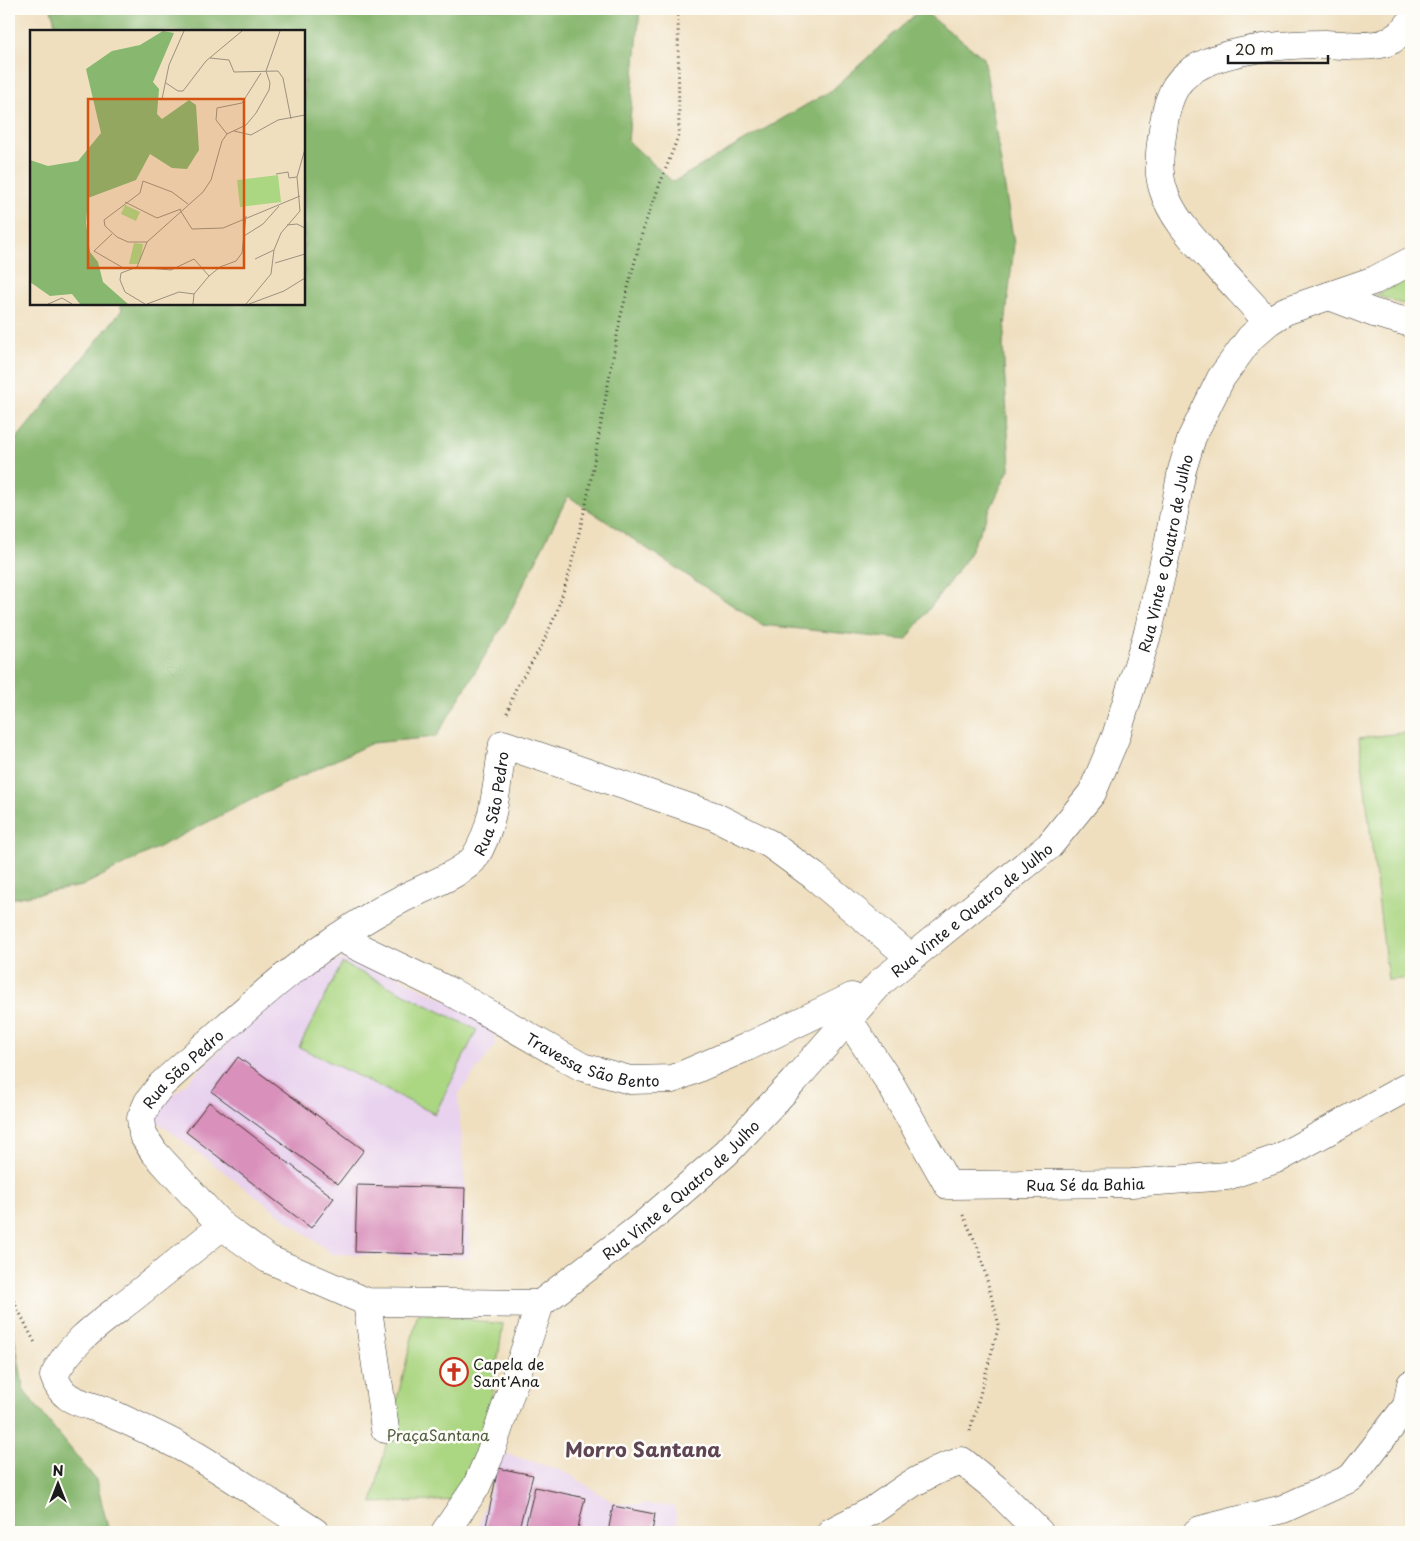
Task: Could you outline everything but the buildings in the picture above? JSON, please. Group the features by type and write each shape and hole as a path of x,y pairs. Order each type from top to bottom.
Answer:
{"street":[{"path":"1268,322 1189,235 1163,190 1159,167 1161,144 1170,99 1177,85 1187,75 1206,63 1230,54 1308,44 1380,44 1393,39 1411,22"},
{"name":"Rua Vinte e Quatro de Julho","path":"540,1304 643,1225 726,1153 793,1082 842,1012 1049,846 1092,793 1116,736 1148,632 1168,545 1182,470 1192,437 1221,378 1250,338 1268,322 1285,311 1375,280 1411,261"},
{"path":"1329,296 1374,313 1411,323"},
{"name":"Rua São Pedro","path":"503,744 485,838 474,859 454,874 419,889 379,910 338,937 268,990 161,1085 148,1102 141,1118 143,1135 154,1152 222,1226 268,1259 367,1302 540,1304"},
{"path":"503,744 714,816 770,844 814,876 911,958"},
{"name":"Travessa São Bento","path":"338,937 451,992 582,1067 630,1080 673,1079 842,1012"},
{"path":"842,1012 890,1083 948,1185"},
{"name":"Rua Sé da Bahia","path":"948,1185 1132,1183 1228,1176 1279,1158 1411,1085"},
{"path":"222,1226 71,1349 54,1376 58,1387 68,1398 103,1410 152,1432 196,1456 316,1532"},
{"path":"367,1302 385,1429"},
{"path":"446,1532 476,1487 489,1457 540,1304"},
{"path":"1197,1532 1283,1509 1351,1478 1407,1406 1411,1384"},
{"path":"831,1532 872,1511 911,1484 937,1470 962,1461 995,1488 1039,1532"}],"path":[{"path":"503,744 505,719 510,701 541,647 556,614 569,574 587,500 620,319 644,226 679,134 678,9"},
{"path":"948,1185 979,1250 999,1325 962,1461"},
{"path":"9,1292 58,1387"}],"shaded area":[{"path":"352,954 494,1024 495,1045 458,1095 470,1258 332,1254 151,1117 285,987"},
{"path":"501,1452 566,1472 614,1503 674,1506 679,1532 477,1532"}],"green space":[{"path":"51,9 640,9 628,141 673,182 832,90 921,9 984,58 1014,244 1003,345 1010,467 967,558 906,640 762,625 568,496 505,622 436,737 372,743 261,795 82,886 9,899 9,448 122,310 120,305 305,305 305,30 57,30"},
{"path":"1411,277 1411,305 1376,295"},
{"path":"1411,732 1411,978 1388,980 1359,738"},
{"path":"342,963 477,1030 435,1114 299,1047"},
{"path":"9,1306 24,1391 96,1480 109,1532 9,1532"},
{"name":"PraçaSantana","path":"418,1313 503,1324 485,1446 460,1500 372,1503"}],"place":[{"name":"Capela de Sant'Ana","path":"454,1372"}],"district":[{"name":"Morro Santana","path":"643,1449"}]}
